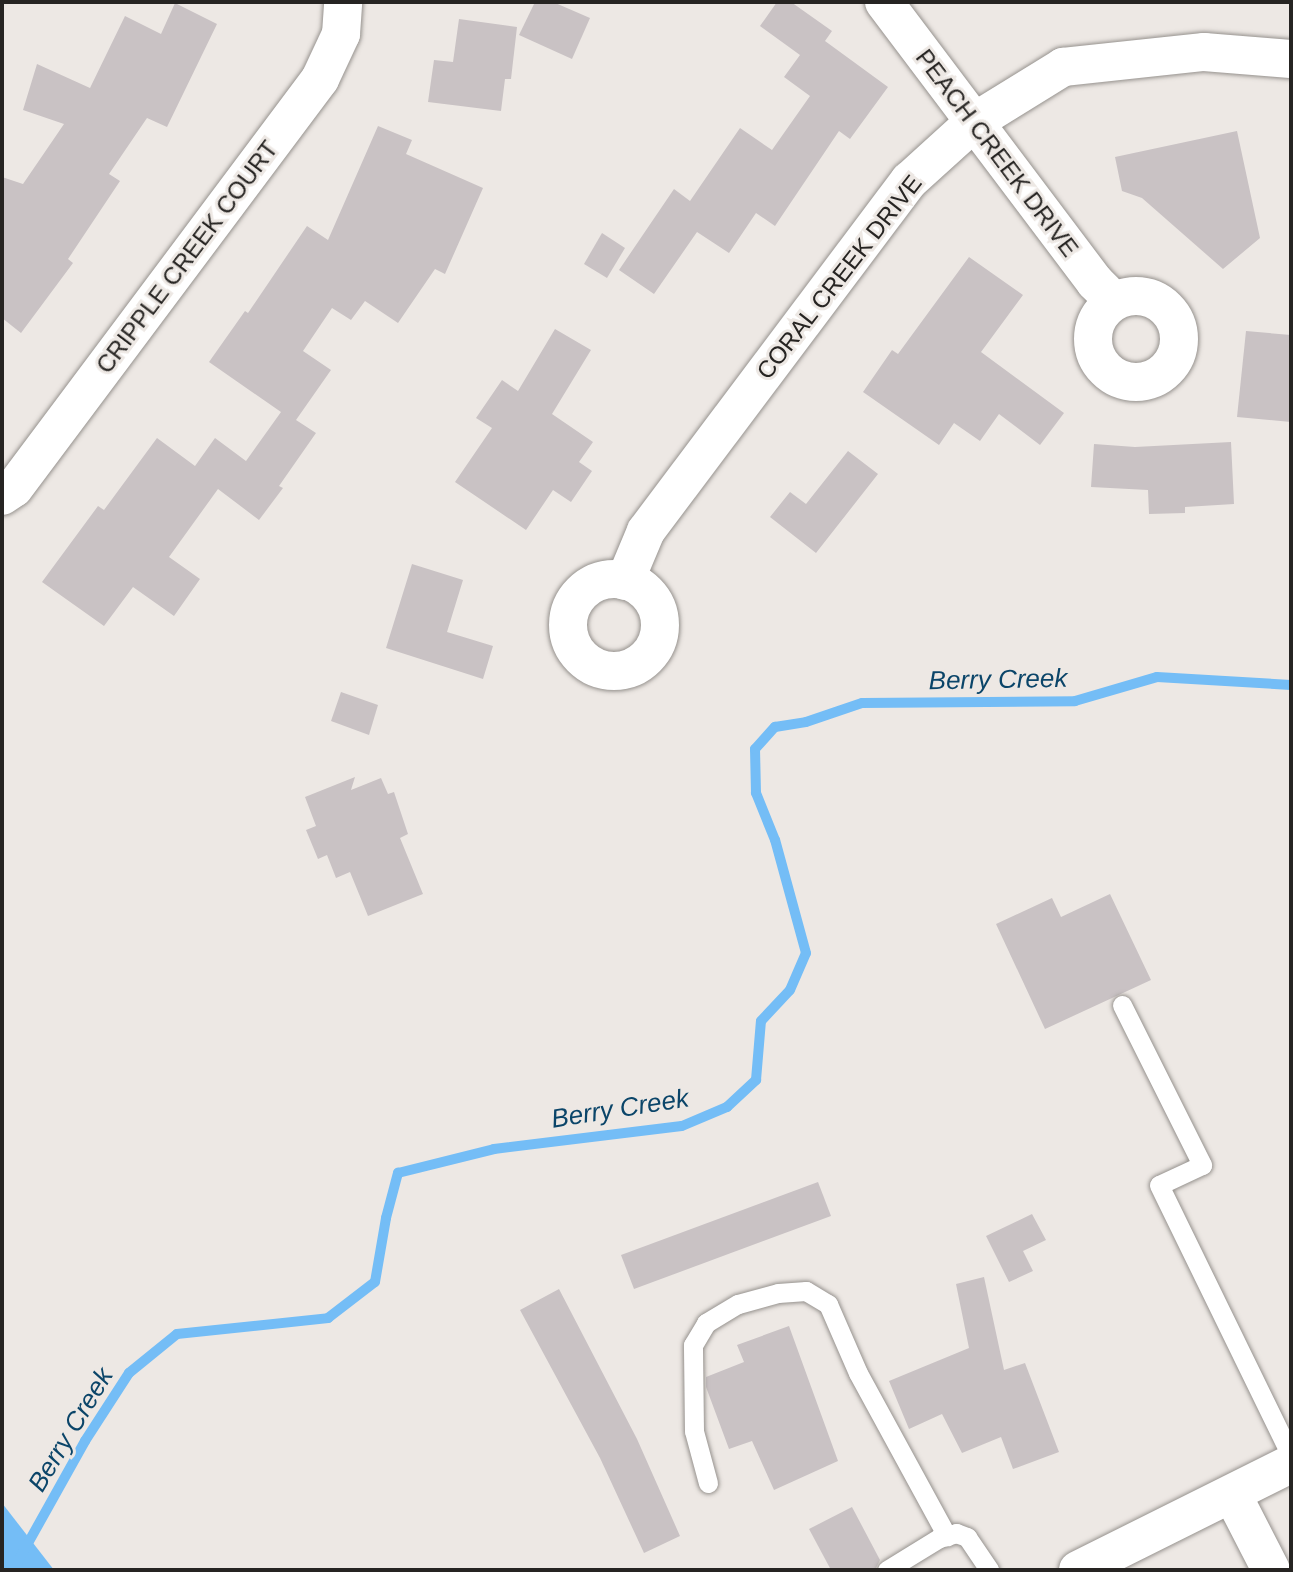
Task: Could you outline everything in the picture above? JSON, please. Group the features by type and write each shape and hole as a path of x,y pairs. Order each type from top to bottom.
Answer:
{"street":[{"name":"CRIPPLE CREEK COURT","path":"2,496 14,488 320,79 341,34 343,2"},
{"name":"PEACH CREEK DRIVE","path":"884,2 1095,282 1114,301"},
{"name":"CORAL CREEK DRIVE","path":"625,581 646,531 909,181 974,122 1063,67 1204,52 1291,59"},
{"path":"1078,1570 1291,1464"},
{"path":"1232,1494 1271,1570"}],"lane":[{"path":"1122,1005 1202,1165 1158,1185 1291,1456"},
{"path":"708,1483 694,1431 693,1345 706,1323 738,1304 778,1293 806,1291 828,1304 858,1373 947,1536"},
{"path":"887,1570 956,1533 967,1537 989,1570"}],"water":[{"path":"2,1503 54,1570 2,1570"}],"building":[{"path":"535,2 553,2 590,18 572,59 519,35"},
{"path":"777,2 791,2 832,31 825,41 888,87 850,139 839,131 775,226 756,213 729,253 697,232 654,294 619,270 674,189 690,201 740,128 772,150 810,96 784,77 800,55 760,26"},
{"path":"175,3 217,24 167,127 147,118 109,174 120,181 68,259 73,263 21,333 2,318 2,177 23,184 64,124 23,110 37,64 90,88 125,16 161,34"},
{"path":"459,19 517,27 511,79 505,79 501,111 428,102 434,60 453,62"},
{"path":"378,126 412,140 406,154 483,188 445,274 435,269 398,323 365,301 351,320 332,308 303,351 331,370 296,420 316,433 279,486 283,488 259,520 218,489 169,557 200,579 174,616 133,587 104,626 42,582 98,506 104,510 157,438 195,466 215,438 246,461 281,412 209,362 245,311 248,313 307,226 328,240"},
{"path":"1237,131 1260,238 1223,269 1142,198 1122,191 1115,157"},
{"path":"602,233 625,248 607,278 584,264"},
{"path":"969,257 1023,295 981,352 1064,413 1040,445 999,414 980,441 954,423 939,445 863,392 892,350 898,354"},
{"path":"555,329 591,350 552,414 593,442 579,462 592,471 571,502 553,490 526,530 455,482 492,428 476,418 502,380 518,391"},
{"path":"1246,331 1291,335 1291,422 1237,417"},
{"path":"1231,442 1234,504 1185,507 1185,513 1149,514 1148,490 1091,487 1094,444 1135,447"},
{"path":"848,451 878,474 816,553 770,517 790,492 806,504"},
{"path":"412,564 463,580 447,632 493,646 483,679 386,648"},
{"path":"341,692 378,705 369,735 331,721"},
{"path":"355,777 351,790 381,778 388,794 394,792 408,834 400,838 423,894 368,916 350,872 336,878 327,855 318,859 306,830 316,826 305,797"},
{"path":"1110,894 1151,980 1045,1029 996,924 1052,898 1061,917"},
{"path":"818,1182 831,1216 634,1289 621,1255"},
{"path":"1032,1214 1046,1240 1023,1251 1033,1271 1009,1282 986,1236"},
{"path":"984,1277 1004,1370 1025,1363 1059,1452 1013,1469 1001,1437 962,1453 942,1414 909,1429 889,1381 969,1348 956,1284"},
{"path":"559,1289 637,1439 680,1536 644,1553 600,1458 520,1310"},
{"path":"789,1326 838,1461 774,1490 752,1441 729,1449 706,1387 706,1377 744,1362 737,1345"},
{"path":"852,1507 880,1560 875,1570 831,1570 809,1529"}],"waterway":[{"name":"Berry Creek","path":"13,1570 85,1441 129,1373 177,1334 328,1318 375,1282 386,1218 398,1173 494,1149 682,1126 727,1107 756,1080 761,1021 790,990 806,953 775,840 756,793 755,749 775,727 806,722 862,703 1075,701 1157,677 1291,685"}]}
